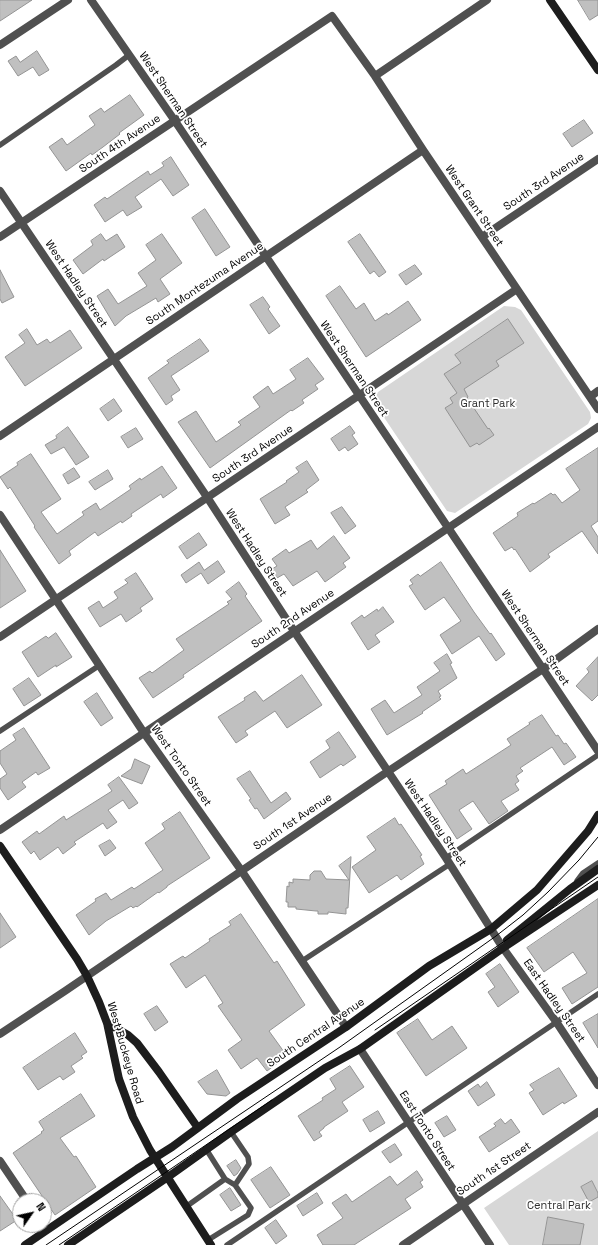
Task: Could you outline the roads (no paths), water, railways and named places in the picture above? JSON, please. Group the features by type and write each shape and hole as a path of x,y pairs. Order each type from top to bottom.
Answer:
{"main road":[{"path":"550,0 598,70"},
{"name":"South Central Avenue","path":"52,1224 155,1158 237,1099 346,1027 430,966 491,929 537,890 588,831 598,815"},
{"name":"West Buckeye Road","path":"0,846 87,976 107,1023 118,1075 126,1101 140,1132 155,1158 210,1242"},
{"path":"503,948 507,940 570,889 598,869"},
{"path":"68,1245 325,1068 360,1049 503,948 598,885"},
{"path":"107,1023 128,1035 137,1043 198,1128"},
{"name":"South Central Avenue","path":"25,1245 39,1233"}],"street":[{"path":"0,45 68,0"},
{"name":"West Sherman Street","path":"91,0 129,54 598,751"},
{"path":"375,76 487,0"},
{"name":"West Grant Street","path":"332,16 375,76 423,150 598,409"},
{"name":"South 4th Avenue","path":"0,237 332,16"},
{"name":"South Montezuma Avenue","path":"0,436 423,150"},
{"name":"South 3rd Avenue","path":"482,236 598,159"},
{"name":"West Hadley Street","path":"0,191 207,497 294,631 448,861 491,929"},
{"name":"South 3rd Avenue","path":"0,636 517,289"},
{"path":"590,396 598,391"},
{"name":"South 2nd Avenue","path":"0,830 598,427"},
{"name":"West Tonto Street","path":"0,515 144,733 241,870 346,1027"},
{"name":"South 1st Avenue","path":"0,1034 387,771 543,669 598,629"},
{"name":"East Hadley Street","path":"491,929 557,1023 598,1085"},
{"name":"East Tonto Street","path":"360,1049 490,1245"},
{"name":"South 1st Street","path":"403,1245 598,1112"},
{"path":"0,1161 22,1193"}],"lane":[{"path":"0,144 116,65 129,54"},
{"path":"0,731 100,665"},
{"path":"302,961 448,861 598,755"},
{"path":"570,889 583,873 598,862"},
{"path":"227,1245 598,994"},
{"path":"231,1132 248,1157 249,1164 235,1185"},
{"path":"206,1149 225,1179 235,1185 251,1208 248,1215 210,1242"},
{"path":"187,1206 225,1179"}],"tram line":[{"path":"46,1245 340,1047 496,936 523,915 548,892 579,860 598,837"},
{"path":"375,1030 598,877"},
{"path":"59,1245 272,1100"}],"park label":[{"name":"Grant Park","path":"488,404"},
{"name":"Central Park","path":"559,1206"}]}
